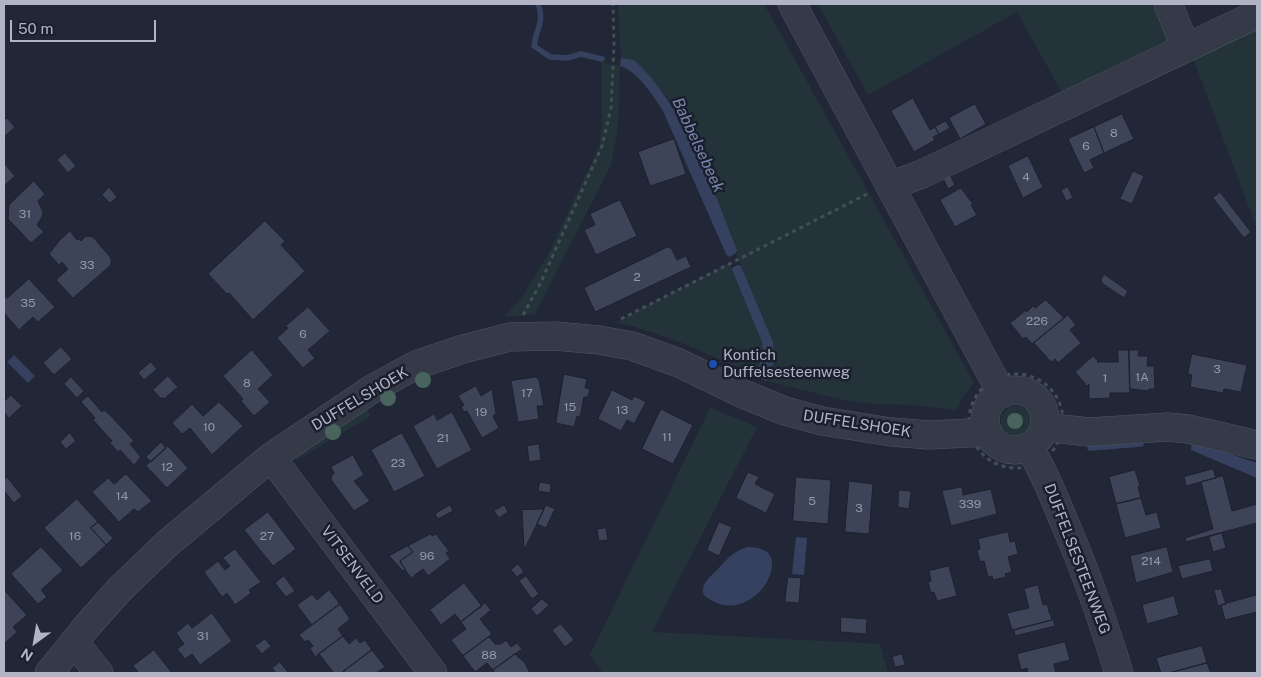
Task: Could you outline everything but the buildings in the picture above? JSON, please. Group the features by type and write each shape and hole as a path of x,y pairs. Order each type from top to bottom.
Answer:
{"street":[{"path":"792,4 997,386 995,399 989,406 986,415 986,424 979,433 1010,450 1020,450 1043,441 1089,432 1168,427 1188,429 1257,444"},
{"path":"1168,4 1186,48"},
{"path":"890,186 922,174 1257,14"},
{"name":"DUFFELSHOEK","path":"49,673 120,589 244,478 352,400 408,369 463,349 510,337 555,336 599,340 632,346 679,363 743,394 785,411 822,421 891,432 929,435 979,433"},
{"name":"DUFFELSESTEENWEG","path":"997,386 1024,392 1034,397 1041,406 1045,416 1043,441 1075,545 1098,606 1118,673"},
{"name":"VITSENVELD","path":"271,457 434,673"},
{"path":"74,642 99,673"}],"path":[{"path":"510,337 540,284 602,146 611,108 614,46 613,4"},
{"path":"599,340 616,322 877,189 890,186"},
{"path":"1006,374 1032,376 1044,382 1060,404 1063,417 1043,441 1027,467 1015,468 997,464 982,454 975,445 979,433 968,421 970,408 975,396 983,386 997,386 1006,374"}],"shaded area":[{"path":"618,4 764,4 974,383 961,399 957,410 844,400 766,381 774,361 773,342 741,266 725,219 692,144 667,97 634,60 621,58"},
{"path":"818,4 1158,4 1169,38 1164,49 1065,98 1017,12 868,95"},
{"path":"1257,22 1257,229 1191,53"},
{"path":"602,62 620,66 618,126 611,165 535,314 504,317 522,297 549,253 599,147 602,125"},
{"path":"729,263 762,342 762,355 755,376 704,352 616,322"},
{"path":"364,406 371,416 295,461 297,455"},
{"path":"1016,406 1026,411 1031,421 1026,431 1016,436 1006,431 1001,421 1006,411"},
{"path":"710,408 757,427 652,632 880,644 888,673 603,673 590,655"}],"water":[{"path":"621,58 634,60 652,78 682,123 718,201 737,250 735,254 729,257 726,254 663,111 639,79 633,73 620,66"},
{"path":"741,266 773,342 774,361 766,381 755,376 762,355 762,342 732,270 733,267"},
{"path":"14,355 35,376 28,383 7,362"},
{"path":"1192,441 1257,463 1257,478 1191,450"},
{"path":"796,537 807,538 804,575 792,574"},
{"path":"747,547 764,550 770,555 772,564 766,584 751,599 741,603 721,604 706,597 703,589 709,578 730,556"}],"waterway":[{"name":"Babbelsebeek","path":"538,4 541,16 534,46 550,57 567,58 581,54 602,59"},
{"path":"1090,448 1141,444"}],"place":[{"name":"Kontich Duffelsesteenweg","path":"713,364"}]}
